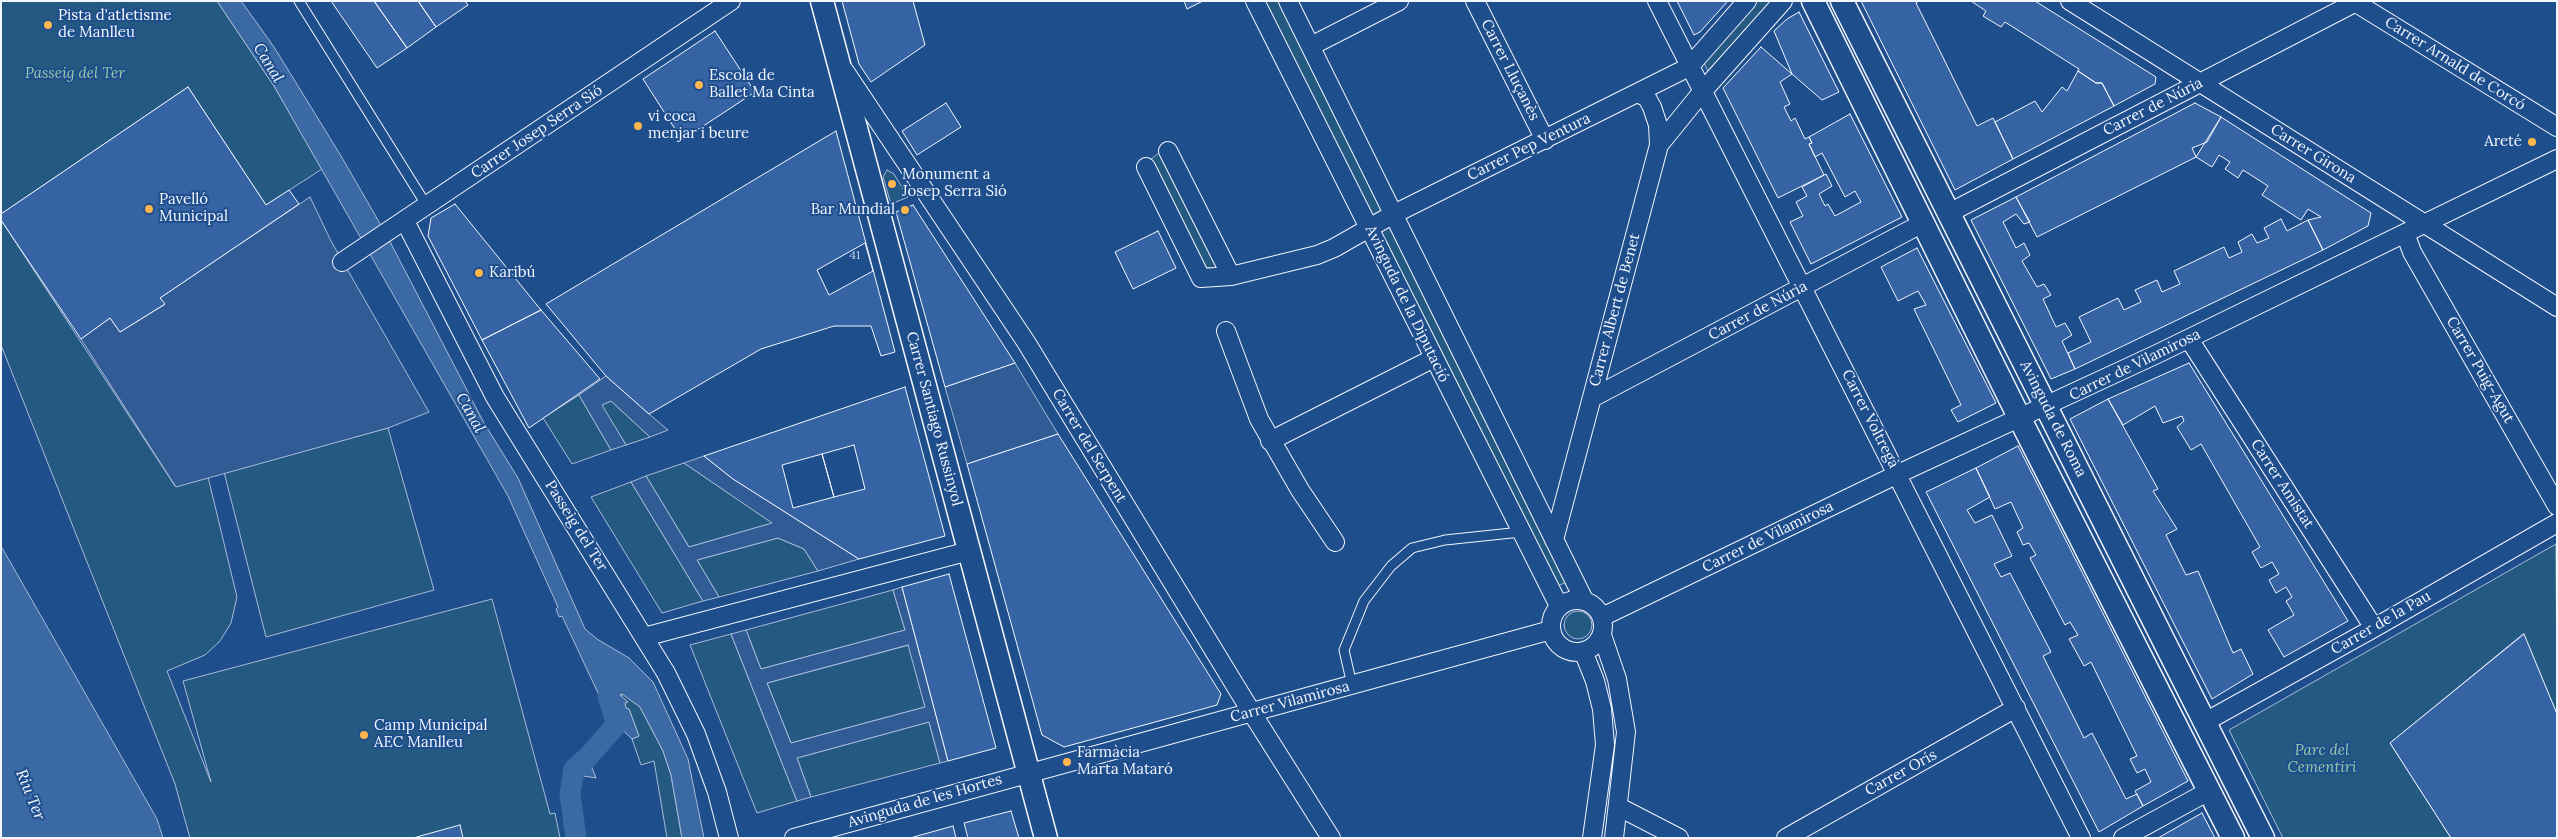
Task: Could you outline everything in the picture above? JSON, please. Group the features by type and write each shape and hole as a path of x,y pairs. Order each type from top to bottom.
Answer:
{"street":[{"name":"Carrer Josep Serra Sió","path":"342,262 731,1"},
{"name":"Carrer Santiago Russinyol","path":"822,1 1046,838"},
{"name":"Avinguda de la Diputació","path":"1255,1 1559,606"},
{"name":"Avinguda de la Diputació","path":"1288,1 1392,215 1584,600"},
{"path":"1311,46 1399,1"},
{"name":"Carrer Lluçanès","path":"1475,1 1545,140"},
{"name":"Carrer Voltregà","path":"1657,1 1689,67 1804,287 2081,838"},
{"path":"1689,67 1747,1"},
{"name":"Carrer Albert de Benet","path":"1554,540 1659,145 1702,92 1783,1"},
{"name":"Avinguda de Roma","path":"1813,1 2020,419 2233,838"},
{"name":"Avinguda de Roma","path":"1842,1 2263,838"},
{"name":"Carrer Girona","path":"2070,1 2092,7 2200,83 2557,307"},
{"name":"Carrer de Núria","path":"1948,213 2356,2"},
{"name":"Carrer Arnald de Corcó","path":"2356,2 2557,127"},
{"name":"Carrer del Serpent","path":"838,59 1026,342 1252,713 1331,838"},
{"name":"Carrer Pep Ventura","path":"1146,167 1202,278 1230,276 1317,255 1370,229 1392,215 1689,67"},
{"path":"1638,93 1647,98 1652,107 1658,125 1659,145"},
{"path":"1168,151 1230,276"},
{"name":"Carrer de Vilamirosa","path":"1602,626 1898,474 2046,407 2189,339 2557,159"},
{"name":"Passeig del Ter","path":"404,221 495,397 666,673 696,734 717,792 729,838"},
{"name":"Carrer de Núria","path":"1592,398 1923,223"},
{"name":"Carrer Puig-Agut","path":"2405,233 2412,252 2557,506"},
{"path":"1226,331 1259,419 1270,441 1335,542"},
{"name":"Carrer Amistat","path":"2189,339 2374,628"},
{"path":"1270,441 1434,358"},
{"name":"Carrer de la Pau","path":"2205,722 2557,523"},
{"path":"644,637 969,551"},
{"path":"1602,626 1598,642 1583,652 1566,650 1559,645 1551,630 1551,621 1559,606 1575,599 1584,600 1598,610 1617,679 1626,732 1614,838"},
{"name":"Carrer Vilamirosa","path":"1028,772 1252,713 1551,630"},
{"path":"1583,652 1598,690 1605,745 1592,838"},
{"name":"Carrer Orís","path":"1786,838 2016,708"},
{"name":"Avinguda de les Hortes","path":"794,838 1028,772"},
{"path":"2123,838 2209,791"},
{"path":"1619,807 1679,838"}],"lane":[{"path":"300,1 427,206"},
{"path":"1352,685 1344,650 1364,601 1390,566 1412,548 1445,540 1521,532"}],"green space":[{"name":"Passeig del Ter","path":"1,1 217,1 274,86 322,169 266,205 188,87 1,214"},
{"path":"1264,1 1280,1 1384,212 1373,218"},
{"path":"1757,1 1772,1 1708,71 1704,63"},
{"path":"1159,153 1218,268 1206,268 1151,159"},
{"path":"887,170 894,174 908,197 891,204 883,177"},
{"path":"1,220 175,486 208,477 237,597 231,623 220,641 205,655 167,671 211,782 183,681 492,599 550,814 555,813 560,838 190,838 175,784 1,345"},
{"path":"1389,225 1567,582 1555,587 1379,231"},
{"path":"579,395 611,450 572,464 543,418"},
{"path":"611,401 650,437 626,445 601,405"},
{"path":"388,428 434,590 266,637 224,472"},
{"path":"684,463 773,523 689,547 646,476"},
{"path":"631,482 703,601 662,613 591,497"},
{"path":"778,538 804,549 818,571 719,597 697,560"},
{"name":"Parc del Cementiri","path":"2556,544 2557,714 2523,634 2390,743 2451,838 2283,838 2229,730"},
{"path":"893,590 905,630 761,669 746,630"},
{"path":"1578,611 1588,615 1592,625 1588,635 1578,639 1568,635 1564,625 1568,615"},
{"path":"731,634 797,801 757,813 690,645"},
{"path":"909,645 925,707 791,743 767,683"},
{"path":"622,693 640,707 663,751 671,775 682,838 667,838 654,761 641,765 632,739 639,736 629,709 626,708 625,703 628,702 621,698"},
{"path":"929,722 940,763 811,797 797,758"}],"shaded area":[{"path":"310,197 331,241 429,412 388,428 176,487 81,339 110,318 120,332 164,305 160,298"},
{"path":"1015,363 1058,434 967,464 945,387"},
{"path":"606,376 668,430 650,437 611,401 602,405 626,445 611,450 579,395"},
{"path":"704,456 733,479 859,559 818,571 804,549 778,538 697,560 719,597 703,601 631,482 646,476 689,547 772,523 684,463"},
{"path":"902,587 948,761 940,763 929,722 797,758 811,797 797,801 731,634 746,630 761,669 905,630 893,590","holes":["908,645 925,707 791,743 767,683"]}],"water":[{"path":"217,1 241,1 274,47 341,156 386,234 484,423 518,478 585,629 597,639 629,658 653,682 688,759 704,838 682,838 671,775 663,751 640,707 622,694 620,695 628,702 625,703 626,708 629,709 639,736 632,739 603,711 605,708 562,616 559,617 556,609 558,607 508,496 274,86"},
{"name":"Riu Ter","path":"1,546 157,819 163,838 1,838"},
{"path":"588,757 596,778 577,775 575,815 580,815 585,838 573,838 562,794 564,782 572,759"}],"building":[{"path":"331,1 374,1 407,48 377,68"},
{"path":"374,1 418,1 436,27 407,48"},
{"path":"418,1 465,1 468,5 436,27"},
{"path":"842,1 913,1 925,45 871,82 859,64"},
{"path":"1184,1 1203,1 1187,9"},
{"path":"1677,1 1728,1 1700,32 1694,35"},
{"path":"1861,1 1919,1 1916,3 1977,126 1993,118 2013,159 1955,190"},
{"path":"1971,1 2035,1 2156,77 2155,84 2114,106 2102,83 2096,83 2078,71 2079,69 2005,22 2001,27 1983,16 1986,11"},
{"path":"1799,12 1839,92 1822,100 1792,74 1774,31 1787,19"},
{"name":"Escola de Ballet Ma Cinta","path":"715,31 755,92 682,140 643,79"},
{"path":"1761,47 1792,74 1780,82 1790,104 1784,107 1791,121 1795,118 1805,139 1809,137 1812,143 1809,144 1824,175 1778,198 1723,88"},
{"path":"2078,71 2096,83 2102,83 2114,106 2013,159 1995,122 2035,101 2042,112 2062,87 2067,91"},
{"name":"Pavelló Municipal","path":"188,87 266,205 289,190 299,204 160,298 165,304 120,332 110,318 81,339 1,220 1,214"},
{"path":"946,103 961,127 917,155 902,131"},
{"path":"2195,103 2221,117 2207,142 2192,148 2196,157 2037,237 2016,197"},
{"path":"1850,114 1902,217 1811,264 1790,222 1803,216 1796,202 1807,196 1802,187 1826,174 1832,186 1819,194 1825,206 1828,204 1835,216 1861,202 1855,191 1845,197 1822,153 1815,157 1809,144 1812,143 1809,137"},
{"path":"2221,117 2371,213 2368,226 2323,250 2308,220 2321,217 2308,209 2301,220 2262,195 2268,186 2243,170 2238,178 2225,169 2230,162 2219,155 2212,167 2196,157"},
{"path":"836,131 895,352 881,356 871,326 834,326 761,349 649,414 606,376 546,304"},
{"path":"2016,197 2030,222 2024,224 2016,214 2003,222 2016,248 2024,243 2030,255 2022,261 2037,287 2044,284 2051,295 2043,299 2056,327 2065,323 2072,335 2062,341 2075,369 2051,379 1971,220"},
{"name":"Karibú","path":"455,204 541,310 482,340 428,236 431,218"},
{"path":"913,205 1015,363 945,387 896,212"},
{"path":"2281,219 2287,231 2308,220 2323,250 2075,369 2068,353 2091,342 2079,317 2118,298 2124,310 2141,302 2135,290 2157,280 2162,292 2180,284 2174,271 2224,247 2229,258 2242,252 2238,242 2252,234 2257,243 2269,238 2264,228"},
{"path":"1158,231 1176,268 1133,289 1115,252"},
{"path":"865,243 873,271 829,295 817,270"},
{"path":"1917,248 1996,403 1958,422 1951,410 1961,405 1914,309 1926,305 1918,291 1898,301 1881,267"},
{"path":"541,310 600,379 529,428 482,340"},
{"path":"2189,363 2348,621 2284,657 2268,630 2294,615 2286,601 2292,597 2286,587 2276,593 2269,580 2279,574 2272,562 2261,568 2252,552 2260,547 2201,444 2191,450 2177,427 2184,421 2182,416 2163,423 2155,406 2123,425 2108,399"},
{"path":"905,387 945,536 859,559 733,479 704,456"},
{"path":"2108,399 2158,489 2153,491 2177,529 2166,535 2186,575 2198,571 2233,653 2241,649 2253,674 2212,699 2070,419"},
{"path":"1058,434 1221,694 1217,705 1064,747 1042,735 967,464"},
{"path":"854,445 865,489 834,497 822,454"},
{"path":"2018,446 2188,781 2143,806 2135,791 2151,782 2145,769 2137,773 2130,759 2137,756 2091,662 2084,666 2069,639 2078,635 2070,622 2065,625 2030,558 2036,555 2029,543 2023,545 2017,532 2023,528 2011,502 1995,509 1976,468"},
{"path":"822,454 834,497 793,508 782,465"},
{"path":"1976,468 1990,497 1967,510 1975,523 1992,515 2012,556 1994,564 2001,577 2010,573 2051,652 2043,656 2084,738 2092,733 2126,799 2137,794 2143,806 2099,832 1926,492"},
{"path":"949,574 996,748 948,761 902,587"},
{"path":"2524,634 2557,714 2557,838 2451,838 2390,743"},
{"path":"1011,811 1019,838 968,838 964,823"},
{"path":"2202,813 2215,838 2158,838"},
{"path":"460,825 463,838 413,838"},
{"path":"953,826 956,838 910,838"}],"waterway":[{"name":"Canal","path":"576,838 570,794 574,769 588,757 617,724 608,697"}],"place":[{"name":"Pista d'atletisme de Manlleu","path":"48,25"},
{"name":"Escola de Ballet Ma Cinta","path":"699,85"},
{"name":"vi coca menjar i beure","path":"638,126"},
{"name":"Areté","path":"2532,142"},
{"name":"Monument a Josep Serra Sió","path":"892,184"},
{"name":"Pavelló Municipal","path":"149,209"},
{"name":"Bar Mundial","path":"905,210"},
{"name":"Karibú","path":"479,273"},
{"name":"Camp Municipal AEC Manlleu","path":"364,735"},
{"name":"Farmàcia Marta Mataró","path":"1067,762"}]}
